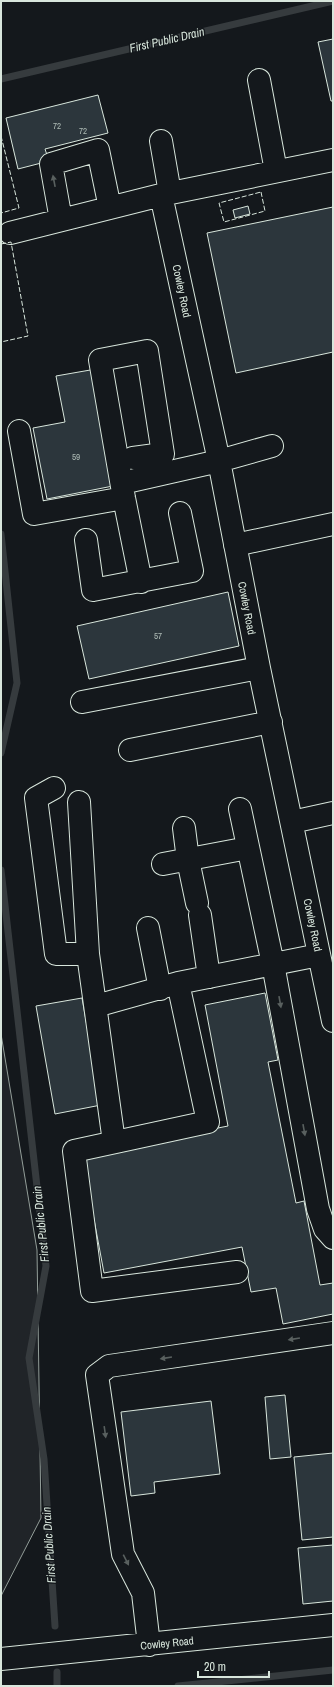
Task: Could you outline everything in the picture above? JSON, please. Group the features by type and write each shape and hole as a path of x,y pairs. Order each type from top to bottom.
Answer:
{"street":[{"path":"259,80 276,171"},
{"name":"Cowley Road","path":"161,141 166,194 259,668 333,1021"},
{"path":"61,220 51,164 98,150 110,208"},
{"path":"10,233 166,194 333,160"},
{"path":"133,458 163,454 147,351 100,360 141,582"},
{"path":"19,431 34,514 123,491 272,446"},
{"path":"86,540 93,590 192,571 180,513"},
{"path":"235,545 333,524"},
{"path":"82,702 259,668"},
{"path":"130,750 271,722"},
{"path":"54,788 36,798 56,954 88,954"},
{"path":"79,802 88,954 114,1142"},
{"path":"240,810 273,964 318,1209 325,1229 333,1238"},
{"path":"292,822 333,813"},
{"path":"184,828 188,860 209,977"},
{"path":"163,864 248,848"},
{"path":"148,928 169,986 208,1122 74,1151 92,1292 237,1272"},
{"path":"96,1006 169,986 319,955"},
{"path":"149,1645 143,1593 123,1554 97,1375 108,1366 333,1333"},
{"name":"Cowley Road","path":"1,1659 333,1625"}],"shaded area":[{"path":"1,1034 37,1250 41,1518 1,1596"}],"building":[{"path":"333,39 333,101 331,101 318,42"},
{"path":"98,95 108,133 45,149 49,161 18,169 6,118"},
{"path":"248,206 250,214 235,218 233,210"},
{"path":"333,207 333,352 236,373 207,233"},
{"path":"96,369 118,485 47,499 33,428 65,422 56,376"},
{"path":"228,592 239,646 89,679 77,626"},
{"path":"265,993 278,1060 268,1062 296,1203 304,1201 320,1285 333,1283 333,1314 283,1324 276,1288 251,1292 242,1247 104,1273 82,1155 228,1126 205,1005"},
{"path":"82,998 101,1105 55,1114 36,1006"},
{"path":"285,1395 291,1457 270,1459 265,1397"},
{"path":"211,1401 220,1474 154,1482 155,1493 131,1496 121,1412"},
{"path":"333,1453 333,1537 302,1540 294,1457"},
{"path":"333,1545 333,1601 303,1604 298,1548"}],"waterway":[{"name":"First Public Drain","path":"1,79 333,1"},
{"name":"First Public Drain","path":"1,534 17,683 1,753"},
{"name":"First Public Drain","path":"1,870 46,1266 29,1358 44,1459 55,1626"},
{"name":"First Public Drain","path":"178,1686 333,1670"},
{"path":"57,1672 57,1686"}],"fence":[{"path":"1,136 19,208 1,213"},
{"path":"261,192 265,211 224,222 219,203 261,192"},
{"path":"1,244 11,242 28,336 1,342"}]}
